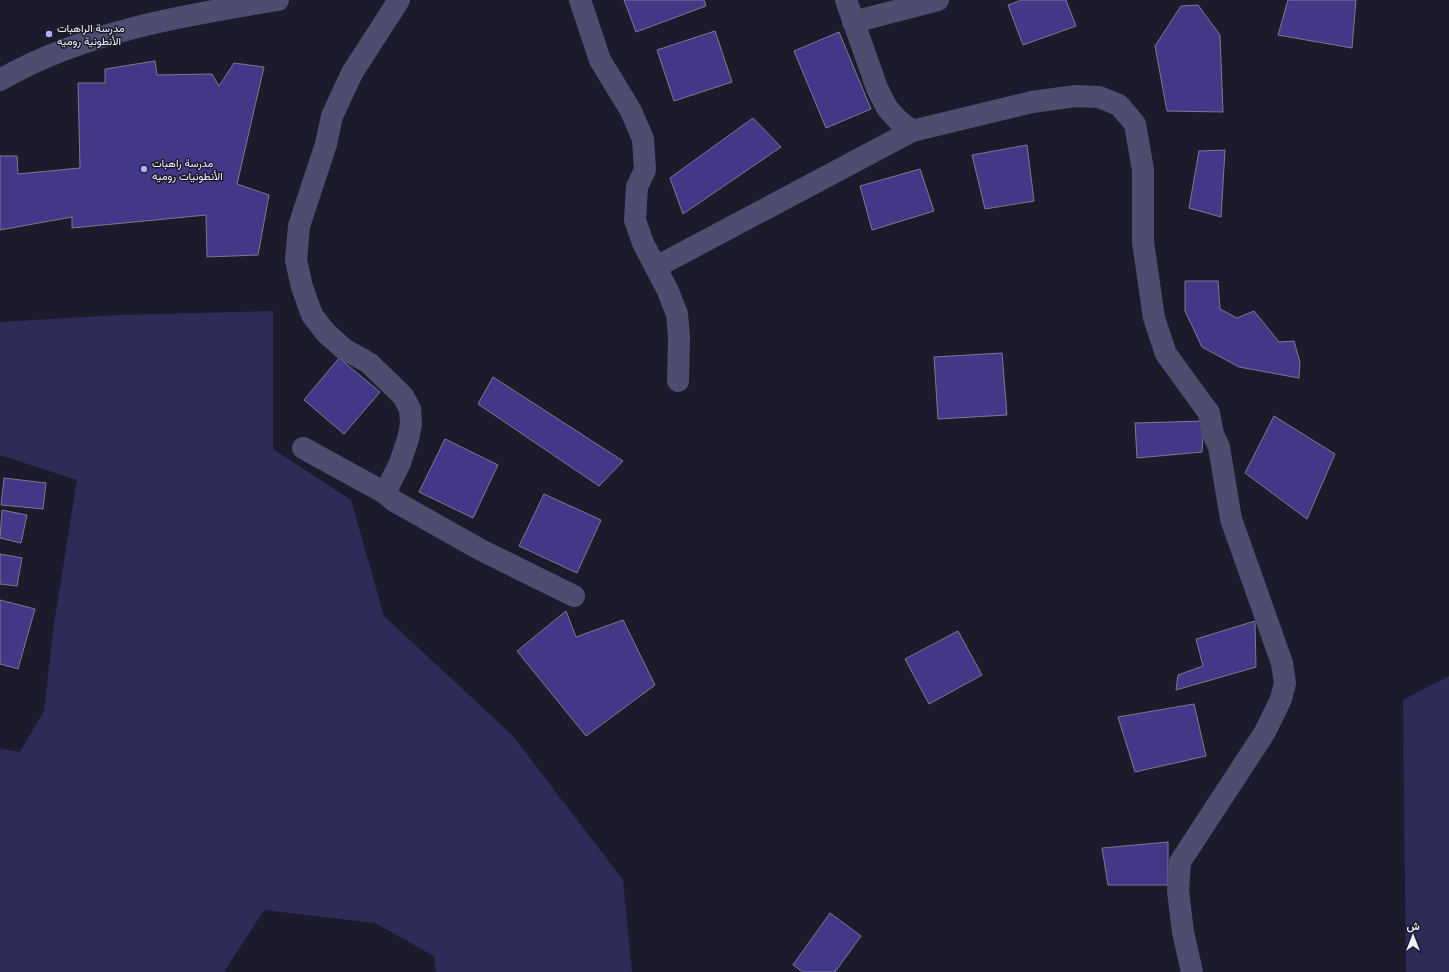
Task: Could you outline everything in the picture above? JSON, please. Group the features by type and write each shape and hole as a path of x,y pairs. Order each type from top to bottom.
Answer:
{"street":[{"path":"0,80 32,63 122,31 278,0"},
{"path":"384,493 400,463 408,439 411,424 410,409 403,396 369,363 344,349 326,333 312,315 302,287 296,260 299,226 326,144 332,116 352,72 399,0"},
{"path":"580,0 600,60 631,111 643,139 646,170 637,188 635,220 677,314 679,337 678,381"},
{"path":"846,0 877,88 887,108 898,120 912,131"},
{"path":"853,22 938,0"},
{"path":"656,267 912,131 1032,102 1076,96 1099,97 1118,105 1135,124 1143,170 1143,242 1154,318 1166,354 1209,413 1213,434 1219,447 1231,519 1282,663 1285,683 1281,699 1266,732 1180,862 1178,891 1183,932 1192,972"},
{"path":"303,448 384,493 394,501 481,550 574,596"}],"shaded area":[{"path":"273,311 273,449 351,500 384,616 513,736 623,880 632,972 436,972 434,956 375,923 264,910 224,972 0,972 0,749 20,752 44,711 54,624 77,480 0,455 0,322 119,315"},
{"path":"1449,676 1449,972 1406,972 1403,700"}],"building":[{"path":"624,0 704,0 706,6 636,32"},
{"path":"1022,0 1066,0 1076,26 1023,45 1008,5"},
{"path":"1288,0 1356,0 1352,48 1278,35"},
{"path":"1198,5 1220,35 1223,112 1167,111 1155,46 1181,6"},
{"path":"715,31 732,82 674,101 657,50"},
{"path":"839,32 871,109 826,128 794,51"},
{"path":"155,61 157,75 212,74 219,86 234,63 264,67 237,184 269,195 258,255 207,257 206,215 72,228 72,217 0,230 0,156 17,156 18,174 80,168 78,83 105,83 105,69"},
{"path":"753,118 781,147 683,214 670,178"},
{"path":"1027,145 1034,201 985,209 972,155"},
{"path":"1225,150 1221,217 1189,208 1199,151"},
{"path":"920,169 934,211 872,230 860,186"},
{"path":"1185,281 1218,281 1220,309 1237,318 1254,311 1279,342 1294,341 1300,362 1299,378 1239,367 1202,347 1185,311"},
{"path":"1002,353 1007,415 938,419 934,357"},
{"path":"339,358 380,392 344,434 304,400"},
{"path":"493,377 623,461 599,486 478,404"},
{"path":"1274,416 1335,454 1307,519 1245,473"},
{"path":"1204,421 1202,452 1137,458 1135,423"},
{"path":"445,439 498,465 473,518 419,492"},
{"path":"4,478 46,483 43,509 1,505"},
{"path":"544,494 601,520 577,573 519,546"},
{"path":"2,510 27,515 21,543 0,538"},
{"path":"0,554 22,558 17,586 0,584"},
{"path":"0,600 35,609 18,669 0,664"},
{"path":"566,611 576,637 623,620 655,685 586,736 517,651"},
{"path":"1255,621 1256,667 1176,690 1178,675 1203,666 1196,639"},
{"path":"958,631 982,675 929,704 905,659"},
{"path":"1194,704 1206,756 1135,772 1118,717"},
{"path":"1168,842 1168,885 1108,885 1102,848"},
{"path":"830,913 861,936 835,972 803,972 793,965"}],"place":[{"name":"مدرسة الراهبات الأنطونية روميه","path":"49,34"},
{"name":"مدرسة راهبات الأنطونيات روميه","path":"144,169"}]}
